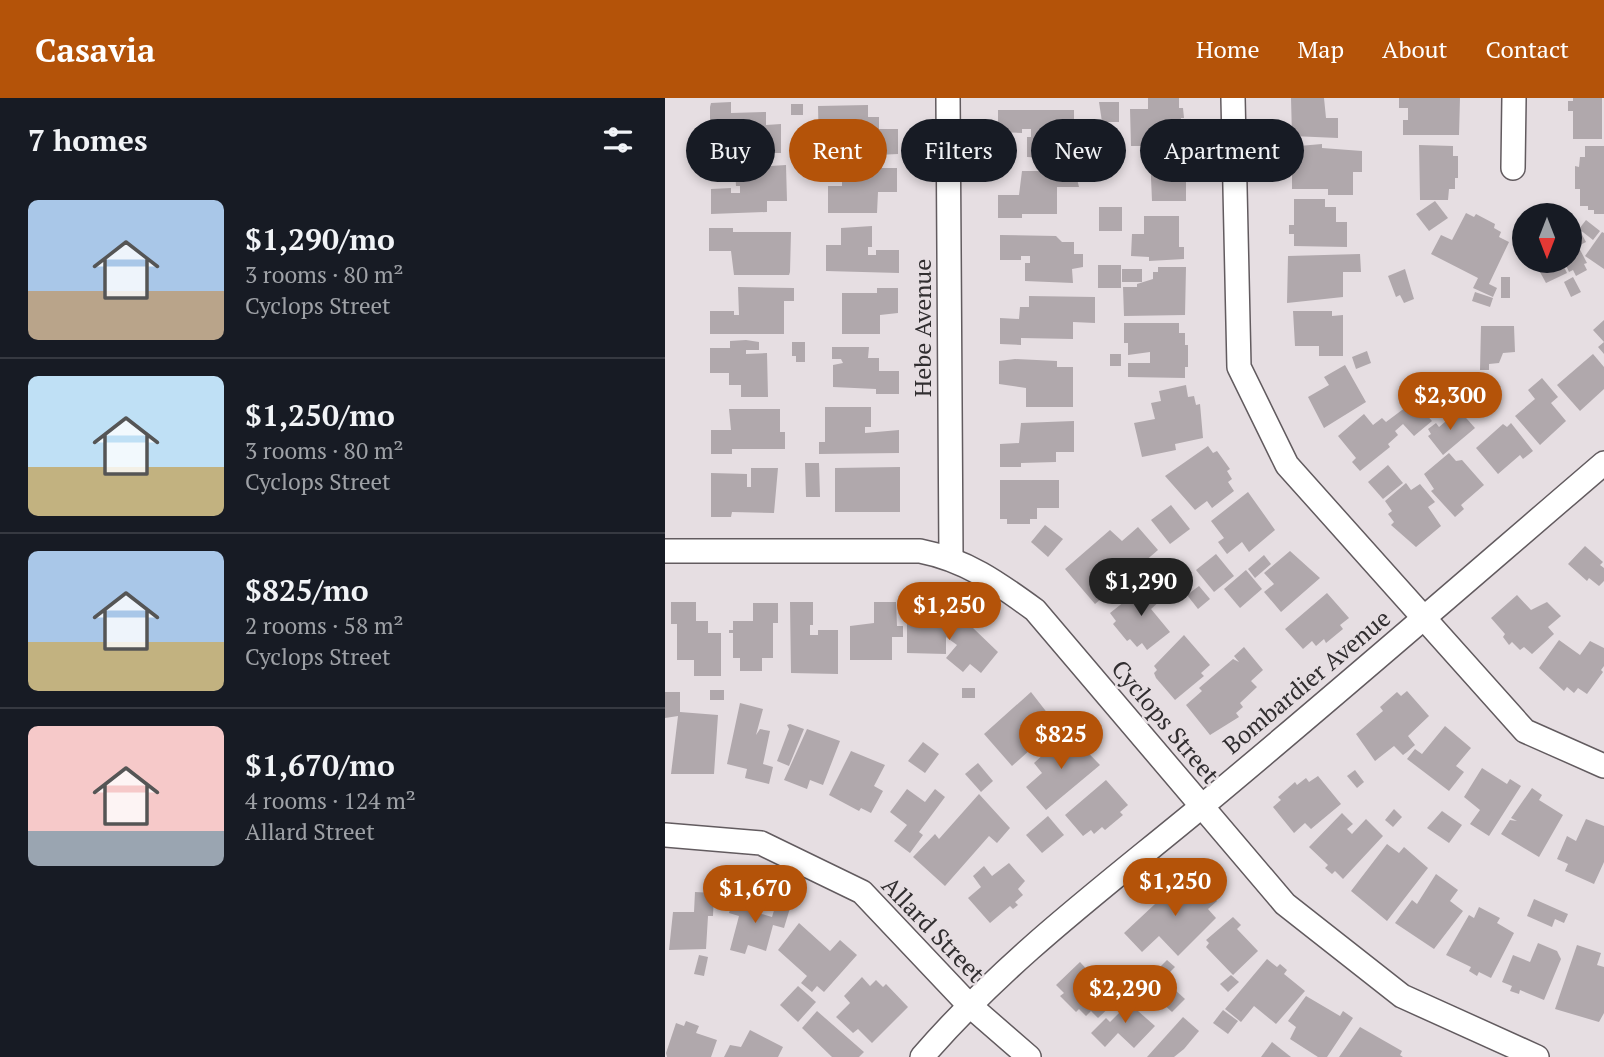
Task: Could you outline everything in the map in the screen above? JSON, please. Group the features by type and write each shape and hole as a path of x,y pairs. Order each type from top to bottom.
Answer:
{"street":[{"name":"Hebe Avenue","path":"948,98 951,557"},
{"path":"1233,98 1239,367 1286,465 1525,731 1604,766"},
{"path":"1513,168 1514,98"},
{"name":"Bombardier Avenue","path":"922,1057 968,1004 1044,934 1202,806 1604,463"},
{"path":"665,539 665,551"},
{"name":"Cyclops Street","path":"665,551 920,551 951,557 986,574 1035,610 1285,904 1402,996 1537,1057"},
{"name":"Allard Street","path":"665,835 761,843 862,892 968,1004 1029,1057"}],"building":[{"path":"1148,98 1179,98 1179,108 1183,108 1184,118 1140,119 1140,146 1131,146 1130,109 1148,109"},
{"path":"1291,98 1324,98 1326,118 1338,118 1338,138 1304,137 1304,119 1292,119"},
{"path":"1399,98 1460,98 1459,135 1403,135 1403,120 1408,120 1408,108 1399,108"},
{"path":"1573,98 1602,98 1602,139 1573,139 1573,111 1568,111 1568,101 1573,101"},
{"path":"731,102 731,113 766,112 766,119 710,119 711,103"},
{"path":"1099,102 1119,102 1119,119 1102,119"},
{"path":"791,104 803,104 803,115 791,115"},
{"path":"868,105 868,117 879,119 818,119 818,106"},
{"path":"998,110 1074,110 1074,119 1031,119 1031,129 1022,129 1022,133 1017,133 1017,119 998,119"},
{"path":"775,124 781,124 781,153 775,153"},
{"path":"887,129 898,129 898,154 887,155"},
{"path":"1027,137 1031,137 1031,157 1027,157"},
{"path":"1322,144 1322,148 1362,151 1362,172 1353,172 1353,195 1328,195 1328,189 1292,189 1292,182 1304,182 1304,146"},
{"path":"1419,145 1453,146 1453,156 1458,156 1458,178 1455,178 1455,189 1449,189 1448,200 1420,200"},
{"path":"1585,146 1604,146 1604,214 1594,214 1594,210 1588,210 1588,206 1582,206 1580,189 1575,189 1575,166 1579,167 1580,157 1585,157"},
{"path":"786,165 787,201 767,201 767,212 711,214 711,189 731,188 731,193 740,193 740,186 736,186 736,182 775,182 775,166"},
{"path":"887,168 897,168 897,192 878,192 877,213 828,213 828,186 842,186 842,182 887,182"},
{"path":"1022,171 1031,171 1031,182 1078,182 1079,187 1057,187 1057,214 1022,214 1022,218 998,218 998,195 1019,195"},
{"path":"1151,182 1186,182 1186,201 1152,201"},
{"path":"1294,199 1325,199 1325,207 1336,207 1336,222 1347,222 1347,247 1294,246 1294,234 1289,234 1289,225 1294,225"},
{"path":"1435,201 1448,218 1429,231 1416,214"},
{"path":"1099,207 1122,207 1122,231 1099,231"},
{"path":"1466,213 1474,217 1476,214 1495,224 1494,228 1501,232 1499,237 1509,242 1489,284 1497,288 1493,297 1473,288 1478,278 1431,254 1441,235 1452,240"},
{"path":"1144,216 1179,216 1179,247 1184,247 1184,259 1149,261 1149,257 1131,256 1132,234 1144,234"},
{"path":"1586,220 1600,231 1593,240 1582,231"},
{"path":"872,226 872,247 868,247 868,255 876,255 876,250 899,250 899,273 826,271 826,245 841,245 841,228"},
{"path":"709,228 733,228 733,232 791,232 789,275 734,275 731,251 709,251"},
{"path":"1602,232 1604,233 1604,269 1585,256"},
{"path":"1000,235 1056,236 1062,242 1074,242 1074,254 1083,254 1083,267 1072,269 1073,283 1025,281 1025,263 1030,263 1030,256 1021,256 1021,260 1000,260"},
{"path":"1360,254 1361,272 1343,272 1343,297 1287,303 1288,256"},
{"path":"1582,254 1587,263 1584,264 1587,270 1582,273"},
{"path":"1098,265 1121,265 1121,288 1098,288"},
{"path":"1158,267 1186,267 1185,315 1124,316 1123,287 1137,287 1137,284 1153,279 1153,272 1158,272"},
{"path":"1122,269 1142,269 1142,282 1122,282"},
{"path":"1405,269 1414,299 1404,303 1400,295 1396,297 1388,276"},
{"path":"1541,273 1567,273 1546,283"},
{"path":"1501,277 1510,277 1510,298 1501,298"},
{"path":"1573,277 1581,292 1571,297 1564,282"},
{"path":"738,287 794,288 794,301 784,301 784,334 710,334 710,311 734,311 734,315 739,315"},
{"path":"877,288 898,288 898,313 880,315 880,334 842,334 842,293 877,293"},
{"path":"1475,292 1493,298 1490,307 1472,301"},
{"path":"1029,296 1095,297 1095,323 1073,322 1073,339 1021,338 1021,345 1000,344 1000,318 1019,319 1020,307 1029,307"},
{"path":"1293,311 1332,311 1332,316 1343,315 1343,356 1319,356 1319,346 1295,346"},
{"path":"1604,320 1604,342 1593,330"},
{"path":"1124,323 1179,323 1179,333 1185,333 1185,345 1188,345 1185,378 1128,377 1128,363 1150,363 1150,352 1128,355 1128,343 1124,343"},
{"path":"1481,326 1514,326 1515,352 1503,353 1499,363 1489,364 1489,370 1480,370"},
{"path":"730,341 759,342 759,350 746,350 746,354 767,353 768,397 741,397 741,385 729,385 729,373 710,373 710,348 730,348"},
{"path":"792,342 805,342 805,362 796,362 796,356 792,356"},
{"path":"1604,342 1604,354 1598,347"},
{"path":"832,347 869,347 868,358 879,358 879,371 899,371 899,394 876,394 876,389 833,387 833,365 843,363 841,359 832,359"},
{"path":"1367,351 1371,363 1356,369 1352,357"},
{"path":"1110,354 1121,354 1121,366 1110,366"},
{"path":"1593,354 1604,367 1604,389 1580,411 1557,385"},
{"path":"999,361 1057,361 1057,367 1073,367 1073,407 1026,407 1026,388 999,384"},
{"path":"1345,365 1366,402 1324,428 1308,397 1329,385 1324,377"},
{"path":"1542,378 1558,397 1551,403 1566,421 1540,445 1515,416 1535,399 1528,390"},
{"path":"1186,385 1188,397 1194,396 1196,405 1200,404 1203,438 1175,444 1176,450 1142,457 1134,423 1155,419 1151,403 1161,401 1159,391"},
{"path":"1414,401 1432,421 1414,436 1403,424 1395,431 1398,435 1388,444 1390,447 1360,471 1352,462 1356,458 1338,436 1364,414 1373,425 1382,418 1386,422"},
{"path":"825,407 871,407 871,427 865,427 865,433 899,430 899,453 819,454 819,442 825,442"},
{"path":"729,409 780,409 780,432 785,432 785,449 732,449 732,454 711,454 711,430 731,430"},
{"path":"1459,410 1475,428 1443,455 1428,436 1431,434 1428,429 1436,423 1439,427"},
{"path":"1074,421 1074,452 1056,452 1056,462 1021,463 1021,467 1000,467 1000,444 1019,443 1021,423"},
{"path":"1511,423 1533,451 1523,459 1520,455 1498,474 1476,448 1503,424 1507,427"},
{"path":"1208,446 1213,453 1217,451 1230,469 1227,471 1232,479 1228,482 1234,491 1212,508 1207,501 1195,510 1165,476"},
{"path":"1449,453 1456,461 1462,460 1484,485 1461,505 1464,509 1455,517 1431,491 1434,489 1424,474"},
{"path":"805,463 819,463 820,497 806,497"},
{"path":"1388,465 1403,483 1383,499 1368,482"},
{"path":"900,467 900,512 835,512 835,468"},
{"path":"751,468 778,468 774,513 732,512 731,517 711,517 711,473 747,474 747,487 751,487"},
{"path":"1000,480 1059,480 1059,508 1037,508 1037,519 1030,519 1030,524 1007,524 1007,519 1000,519"},
{"path":"1406,483 1411,490 1420,484 1435,502 1428,507 1441,526 1416,547 1391,525 1394,522 1388,514 1392,511 1385,501"},
{"path":"1248,492 1275,530 1249,552 1242,542 1227,554 1218,542 1224,538 1211,521"},
{"path":"1171,505 1190,529 1170,544 1151,520"},
{"path":"1045,525 1063,539 1048,557 1031,542"},
{"path":"1138,527 1158,550 1095,604 1065,569 1110,530 1122,541"},
{"path":"1585,546 1603,562 1600,565 1604,568 1604,581 1599,586 1589,578 1587,581 1568,564"},
{"path":"1290,551 1320,578 1281,612 1264,592 1274,584 1264,573"},
{"path":"1216,554 1234,576 1214,592 1196,570"},
{"path":"1264,555 1271,564 1255,578 1248,569"},
{"path":"1246,570 1262,589 1240,608 1224,589"},
{"path":"1149,582 1161,595 1161,600 1151,609 1170,632 1147,650 1142,643 1137,647 1130,639 1127,641 1113,624 1116,621 1110,613"},
{"path":"1199,586 1210,599 1198,609 1187,595"},
{"path":"1327,593 1349,618 1340,625 1343,629 1326,643 1324,639 1316,646 1312,641 1303,649 1285,629"},
{"path":"1517,595 1531,610 1547,602 1561,616 1548,627 1554,634 1532,654 1524,647 1520,650 1512,642 1509,645 1503,637 1505,634 1491,618"},
{"path":"671,602 696,602 696,621 708,621 708,633 721,633 721,676 694,676 694,660 677,660 677,624 671,624"},
{"path":"790,602 813,602 810,635 818,635 818,630 838,630 838,674 791,673"},
{"path":"874,602 896,602 897,626 903,626 903,637 892,637 892,660 850,660 850,626 874,623"},
{"path":"753,603 778,603 778,623 773,623 773,658 762,658 762,671 740,671 740,658 733,658 733,633 729,633 729,630 733,630 733,621 753,621"},
{"path":"907,617 946,617 973,628 998,652 981,673 970,664 963,672 946,658 957,645 946,637 946,654 907,653"},
{"path":"1184,635 1210,665 1201,673 1204,676 1175,700 1156,678 1154,673 1157,670 1154,666"},
{"path":"1559,640 1580,655 1590,641 1604,648 1603,672 1587,694 1578,688 1574,693 1567,687 1564,691 1539,668"},
{"path":"1244,647 1263,670 1251,681 1257,687 1240,703 1243,707 1236,713 1239,717 1210,735 1186,705 1202,691 1199,688 1233,659 1239,662 1234,656"},
{"path":"962,688 975,688 975,698 962,698"},
{"path":"710,690 724,690 724,700 710,700"},
{"path":"1407,691 1429,716 1408,736 1415,745 1407,752 1403,755 1394,746 1375,761 1356,734 1383,711 1380,707 1397,692 1401,696"},
{"path":"665,692 680,692 680,712 718,715 714,774 671,774 678,716 665,718"},
{"path":"1031,692 1052,719 1034,734 1040,741 1012,766 984,734"},
{"path":"740,703 763,709 756,735 760,729 770,731 763,764 773,767 769,784 745,778 747,769 727,764"},
{"path":"787,725 804,729 789,766 777,761 789,729"},
{"path":"1445,726 1471,748 1456,766 1464,772 1449,791 1407,759 1415,749 1422,754"},
{"path":"807,729 840,741 823,785 810,780 807,789 784,780"},
{"path":"1068,732 1100,765 1046,810 1026,787 1042,773 1034,763"},
{"path":"923,742 939,754 925,773 908,761"},
{"path":"851,751 885,765 874,786 883,791 871,813 861,808 859,811 829,795"},
{"path":"978,763 993,781 981,792 965,774"},
{"path":"1482,768 1507,784 1510,779 1521,786 1489,836 1470,824 1480,810 1464,797"},
{"path":"1355,770 1364,782 1357,788 1347,776"},
{"path":"1318,776 1341,804 1311,829 1305,823 1294,833 1273,807 1281,800 1278,797 1295,782 1297,785 1306,778 1309,782"},
{"path":"1106,780 1128,805 1120,812 1123,815 1105,830 1102,827 1094,834 1091,830 1083,836 1065,815"},
{"path":"1532,788 1542,795 1539,800 1563,815 1539,857 1501,834 1510,820 1517,821 1511,818"},
{"path":"907,789 925,802 935,789 945,797 919,832 923,835 910,853 894,841 907,825 890,812"},
{"path":"979,794 1010,828 997,843 989,836 945,886 913,857 935,834 939,839"},
{"path":"1394,809 1402,817 1393,827 1385,820"},
{"path":"1442,811 1462,825 1449,843 1427,828"},
{"path":"1342,813 1353,824 1347,829 1352,834 1366,819 1383,836 1343,879 1335,871 1332,874 1325,868 1328,865 1309,847"},
{"path":"1048,816 1064,835 1042,853 1026,835"},
{"path":"1586,819 1604,826 1604,862 1594,884 1565,871 1568,864 1557,859 1567,836 1576,841"},
{"path":"1387,844 1399,853 1404,847 1428,868 1387,921 1351,891"},
{"path":"1009,863 1025,881 1018,889 1023,895 1015,902 1018,905 1013,909 1010,906 990,923 968,898 981,887 973,876 984,866 992,876"},
{"path":"1436,874 1458,890 1450,901 1463,911 1434,949 1395,923 1412,900 1417,904"},
{"path":"1185,876 1191,882 1195,878 1217,901 1208,909 1216,918 1178,956 1159,936 1142,952 1124,933"},
{"path":"695,892 714,893 713,916 708,916 706,949 669,950 673,912 694,912"},
{"path":"734,896 757,903 755,912 772,917 776,904 790,908 784,928 773,925 766,951 748,945 745,954 730,950 739,916 729,913"},
{"path":"1534,899 1568,914 1564,923 1555,919 1552,927 1527,916"},
{"path":"1479,907 1500,918 1497,923 1514,933 1491,978 1479,972 1477,976 1469,971 1471,967 1446,955 1469,915 1474,918"},
{"path":"1233,917 1241,925 1237,929 1258,951 1233,975 1206,947 1209,943 1206,940"},
{"path":"799,923 830,951 840,940 857,955 824,992 817,986 812,992 801,983 807,976 778,950"},
{"path":"1538,943 1557,951 1561,959 1544,1000 1520,990 1519,994 1510,991 1512,986 1502,982 1513,955 1530,962"},
{"path":"1577,945 1601,953 1597,965 1604,967 1604,1013 1599,1022 1555,1009"},
{"path":"699,955 708,957 704,976 694,974"},
{"path":"1267,959 1277,967 1280,964 1287,970 1284,974 1305,991 1276,1024 1254,1006 1241,1022 1225,1009"},
{"path":"1167,960 1175,967 1162,980 1155,972"},
{"path":"1080,962 1091,974 1100,966 1119,986 1110,994 1116,1001 1098,1018 1091,1011 1086,1016 1079,1009 1076,1012 1060,996 1064,993 1056,985"},
{"path":"1231,975 1239,982 1228,992 1220,984"},
{"path":"862,977 870,986 876,980 883,987 886,984 908,1007 872,1043 858,1029 853,1033 836,1017 850,1003 844,996"},
{"path":"798,986 816,1002 798,1022 780,1005"},
{"path":"1174,989 1185,999 1172,1012 1161,1002"},
{"path":"1127,991 1143,1006 1138,1011 1155,1026 1134,1048 1118,1033 1105,1047 1091,1033 1106,1018 1110,1022 1129,1003 1122,997"},
{"path":"1306,996 1340,1016 1343,1011 1353,1018 1327,1057 1318,1057 1290,1039 1296,1027 1288,1021"},
{"path":"1223,1010 1238,1021 1228,1034 1213,1023"},
{"path":"817,1011 864,1052 859,1057 832,1057 802,1028"},
{"path":"1183,1017 1199,1031 1184,1049 1174,1057 1147,1057"},
{"path":"686,1021 699,1026 696,1033 717,1040 711,1057 667,1057 676,1023 684,1026"},
{"path":"1360,1027 1402,1051 1400,1055 1403,1057 1339,1057"},
{"path":"750,1030 783,1047 778,1057 724,1057 730,1045 741,1047"},
{"path":"1272,1042 1291,1057 1261,1057"}]}
